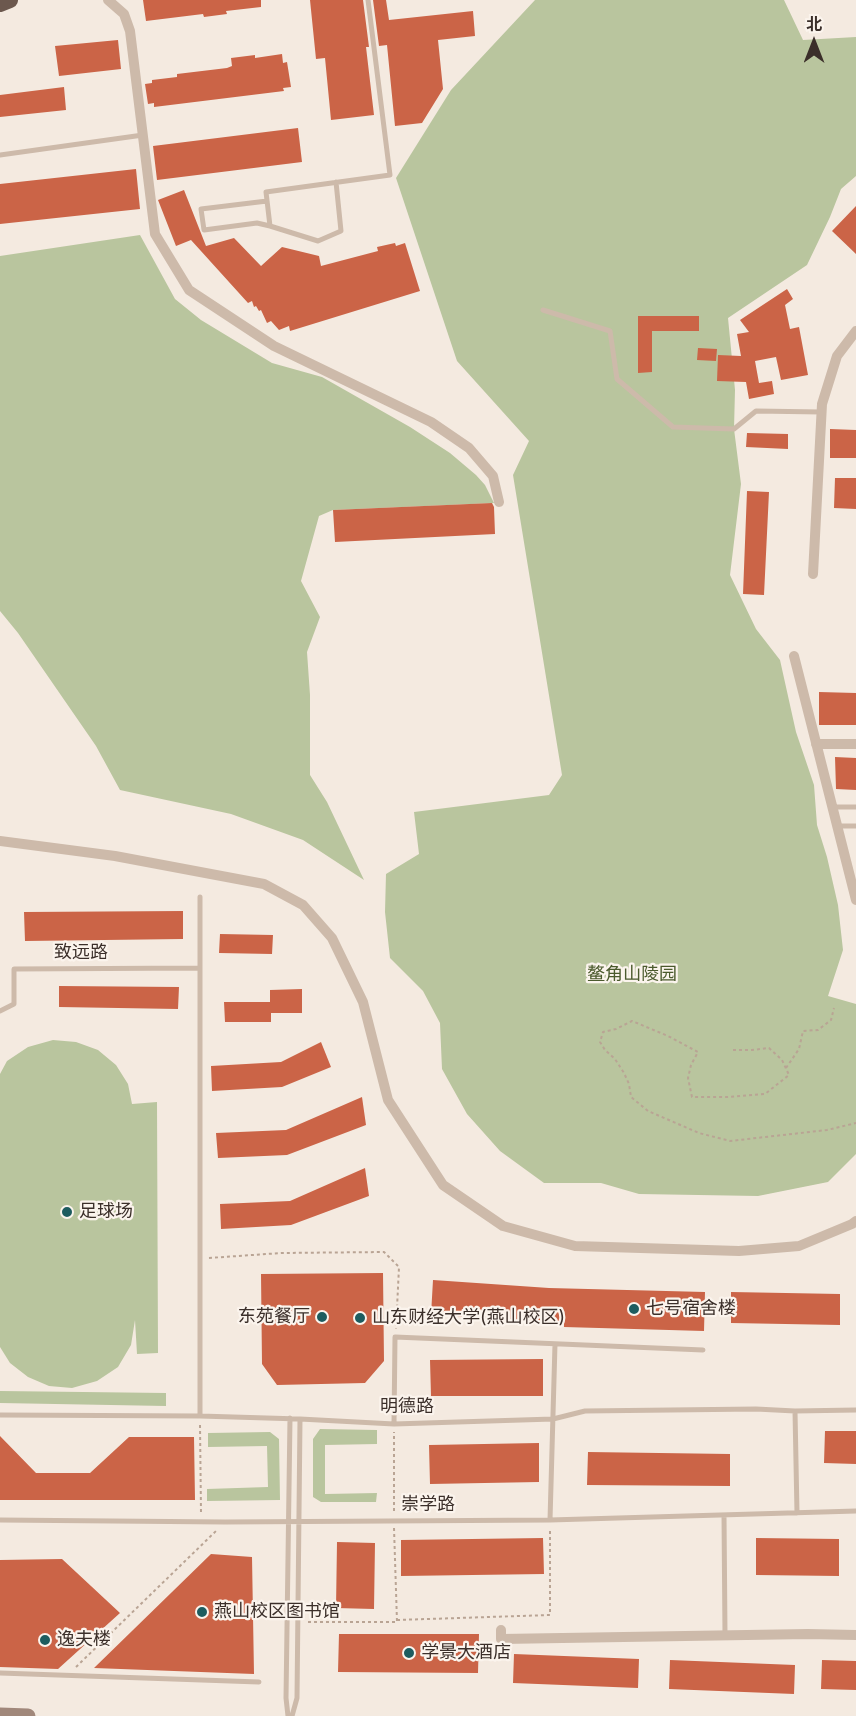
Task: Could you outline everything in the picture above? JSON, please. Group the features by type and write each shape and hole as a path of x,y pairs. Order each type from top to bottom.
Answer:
{"highway":[{"path":"0,4 10,0"}],"main road":[{"path":"0,1715 28,1716"}],"street":[{"path":"108,0 124,14 130,31 156,234 189,290 274,346 431,422 469,448 493,476 499,502"},
{"path":"813,574 822,404 837,356 856,331"},
{"path":"794,656 856,900"},
{"path":"816,744 856,744"},
{"path":"0,841 115,856 264,884 303,905 332,938 363,1002 388,1100 443,1185 503,1226 575,1246 739,1251 799,1246 856,1221"},
{"path":"501,1630 501,1639 856,1635"}],"lane":[{"path":"270,226 266,192 390,175 368,0"},
{"path":"0,155 143,135"},
{"path":"267,201 201,209 204,230 257,223 318,241 341,231 336,182"},
{"path":"543,310 610,331 617,379 673,427 734,429 756,411 821,412"},
{"path":"832,807 856,807"},
{"path":"837,826 856,826"},
{"path":"200,897 200,1416"},
{"name":"致远路","path":"0,1011 14,1004 14,969 199,968"},
{"path":"394,1424 395,1337 703,1350"},
{"path":"550,1520 555,1344"},
{"name":"明德路","path":"0,1415 290,1418 394,1424 553,1419 585,1410 856,1410"},
{"path":"795,1411 798,1513"},
{"path":"290,1418 286,1698 290,1716"},
{"path":"290,1716 297,1698 300,1419"},
{"name":"崇学路","path":"0,1520 225,1522 550,1520 856,1511"},
{"path":"724,1515 725,1635"},
{"path":"0,1673 259,1682"}],"path":[{"path":"786,1068 799,1049 803,1031 818,1030 831,1020 834,1008"},
{"path":"734,1050 769,1048 782,1060 789,1075 765,1094 692,1097 688,1078 691,1065 698,1052 632,1021 603,1032 600,1042 624,1073 631,1097 648,1111 699,1133 730,1141 826,1130 856,1123"},
{"path":"200,1259 281,1253 384,1252 399,1267 395,1337"},
{"path":"200,1416 201,1521"},
{"path":"394,1424 397,1620"},
{"path":"299,1622 397,1622 397,1620 550,1616 550,1520"},
{"path":"68,1676 225,1522"}],"green space":[{"name":"鳌角山陵园","path":"535,0 784,0 803,40 856,37 856,176 841,189 807,265 728,318 735,390 734,429 741,484 730,575 756,629 780,660 796,732 814,785 817,825 838,905 843,950 828,996 856,1004 856,1154 828,1182 758,1196 639,1194 601,1183 544,1183 500,1151 467,1114 442,1069 440,1023 423,991 390,958 385,912 386,874 419,854 414,812 549,795 562,775 513,475 529,441 457,361 396,178 451,90"},
{"path":"140,235 175,299 201,320 272,363 322,377 410,427 450,453 476,475 485,485 494,503 333,510 319,516 301,581 320,617 307,652 310,695 310,775 327,802 364,880 303,840 231,814 120,790 96,746 18,633 0,611 0,256"},
{"path":"53,1040 76,1042 98,1050 116,1065 128,1084 132,1104 157,1102 158,1353 137,1354 135,1320 131,1345 118,1367 97,1381 72,1388 49,1386 28,1377 10,1363 0,1347 0,1074 7,1061 28,1047"},
{"path":"0,1391 166,1393 166,1406 0,1403"},
{"path":"320,1429 377,1430 377,1444 325,1445 325,1494 377,1493 376,1502 321,1502 313,1497 313,1439"},
{"path":"270,1432 279,1439 280,1500 207,1501 207,1489 268,1487 267,1446 208,1447 208,1433"}],"building":[{"path":"143,0 261,0 261,7 226,11 227,14 204,17 203,14 146,21"},
{"path":"310,0 363,0 374,115 331,120 325,58 316,59"},
{"path":"373,0 386,0 389,20 473,11 475,36 438,40 443,89 422,123 395,126 387,45 379,46"},
{"path":"118,40 121,69 59,76 55,46"},
{"path":"282,54 283,63 287,62 291,87 283,88 284,91 154,107 154,103 148,104 145,84 152,83 152,80 177,77 177,74 227,68 232,66 231,58 255,55 255,58"},
{"path":"64,87 66,110 0,117 0,95"},
{"path":"298,128 302,162 157,180 153,146"},
{"path":"136,169 140,209 0,224 0,184"},
{"path":"184,190 206,246 234,238 261,266 282,247 319,256 321,266 378,251 377,247 405,243 420,291 290,331 289,326 279,330 271,321 267,323 261,310 254,307 252,301 248,303 191,240 176,246 158,200"},
{"path":"856,206 856,254 832,231"},
{"path":"787,289 793,299 785,305 790,329 799,327 808,375 781,380 776,357 755,361 759,383 772,381 774,394 749,399 746,382 717,381 718,355 741,356 737,334 749,332 740,320"},
{"path":"638,316 699,316 699,331 652,331 652,372 638,373"},
{"path":"698,348 717,349 716,361 697,360"},
{"path":"830,429 856,430 856,458 830,458"},
{"path":"747,433 788,434 788,449 746,447"},
{"path":"835,478 856,478 856,509 834,508"},
{"path":"747,491 769,492 764,595 743,594"},
{"path":"492,503 495,534 335,542 333,510"},
{"path":"819,692 856,693 856,725 819,725"},
{"path":"835,757 856,758 856,790 836,789"},
{"path":"183,911 183,939 25,941 24,912"},
{"path":"220,934 273,935 272,954 219,953"},
{"path":"59,986 179,987 178,1009 59,1007"},
{"path":"302,989 302,1013 271,1013 271,1022 225,1022 224,1002 270,1002 270,990"},
{"path":"321,1042 331,1067 282,1087 212,1091 211,1066 281,1062"},
{"path":"362,1097 366,1125 287,1155 218,1158 216,1133 286,1130"},
{"path":"365,1168 369,1196 291,1225 221,1229 220,1204 290,1201"},
{"name":"东苑餐厅","path":"383,1273 384,1361 365,1383 277,1385 262,1364 261,1274"},
{"path":"433,1280 549,1288 705,1292 704,1331 564,1327 564,1323 431,1315"},
{"path":"731,1292 840,1294 840,1325 731,1323"},
{"path":"543,1359 543,1396 431,1396 430,1360"},
{"path":"825,1431 856,1431 856,1464 824,1463"},
{"path":"0,1436 36,1473 90,1473 129,1437 194,1437 195,1500 0,1500"},
{"path":"539,1443 539,1482 430,1484 429,1445"},
{"path":"588,1452 730,1454 730,1486 587,1485"},
{"path":"543,1538 544,1574 401,1576 401,1540"},
{"path":"756,1538 839,1539 839,1576 756,1575"},
{"path":"337,1542 375,1543 374,1609 336,1608"},
{"name":"燕山校区图书馆","path":"211,1554 252,1557 254,1674 94,1668"},
{"name":"逸夫楼","path":"62,1559 120,1613 58,1669 0,1667 0,1560"},
{"name":"学景大酒店","path":"339,1634 479,1634 478,1673 338,1672"},
{"path":"514,1654 639,1659 638,1688 513,1683"},
{"path":"670,1660 795,1665 794,1694 669,1689"},
{"path":"822,1660 856,1661 856,1690 821,1689"}],"place":[{"name":"足球场","path":"67,1212"},
{"name":"七号宿舍楼","path":"634,1309"},
{"name":"东苑餐厅","path":"322,1317"},
{"name":"山东财经大学(燕山校区)","path":"360,1318"},
{"name":"燕山校区图书馆","path":"202,1612"},
{"name":"逸夫楼","path":"45,1640"},
{"name":"学景大酒店","path":"409,1653"}]}
